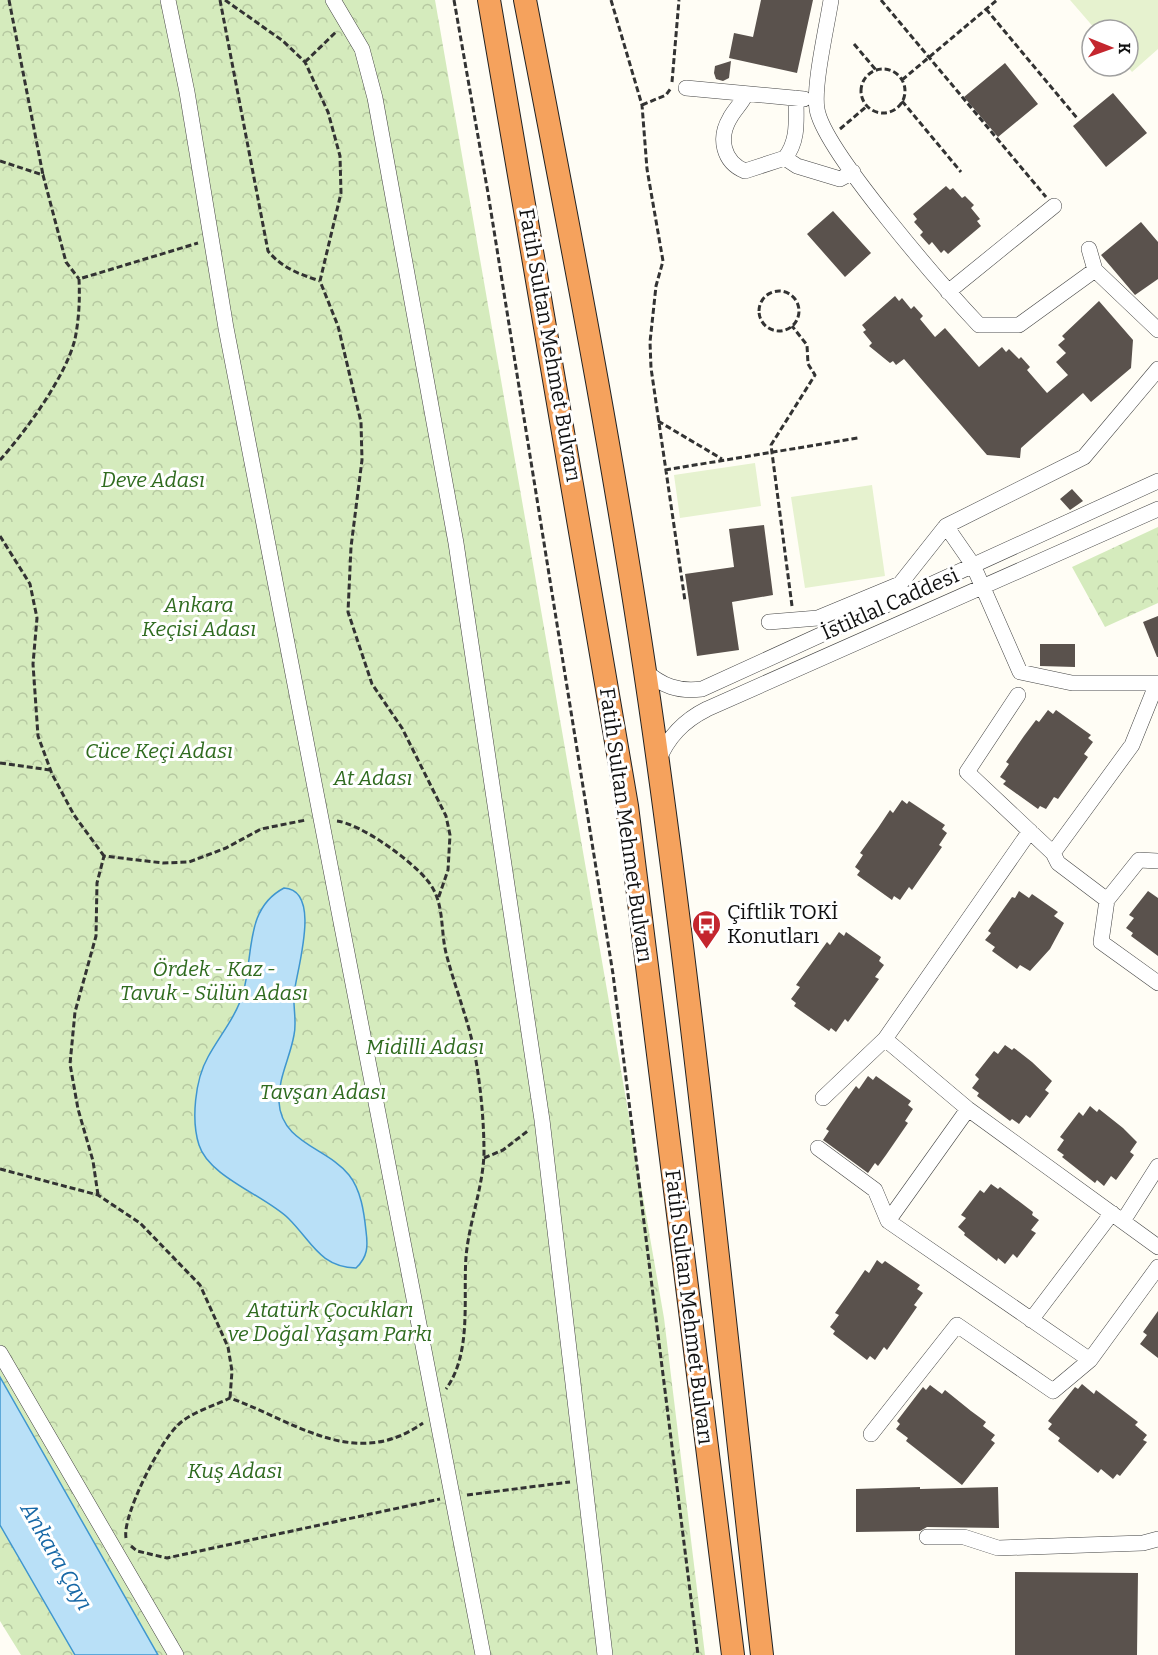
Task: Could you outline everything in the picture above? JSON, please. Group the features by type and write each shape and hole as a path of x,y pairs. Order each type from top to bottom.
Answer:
{"highway":[{"name":"Fatih Sultan Mehmet Bulvarı","path":"489,0 627,806 733,1655"},
{"name":"Fatih Sultan Mehmet Bulvarı","path":"525,0 614,474 658,761 683,954 762,1655"}],"street":[{"path":"168,0 187,92 226,328 483,1655"},
{"path":"333,0 362,49 375,98 456,543 542,1120 605,1655"},
{"path":"831,0 816,100 819,119 853,172 948,292 979,325 1019,325 1095,270"},
{"path":"686,88 816,100"},
{"path":"746,94 726,127 724,144 729,159 745,171 784,158 795,139 796,98"},
{"path":"784,158 797,166 840,179 853,172"},
{"path":"948,292 1054,206"},
{"path":"1089,249 1095,270 1158,330"},
{"path":"769,622 818,618 900,584 946,526 1084,457 1158,369"},
{"name":"İstiklal Caddesi","path":"644,670 661,684 675,689 702,689 1158,481"},
{"name":"İstiklal Caddesi","path":"658,761 668,741 690,717 1158,509"},
{"path":"946,526 973,565 1020,672 1072,683 1157,683 1132,745 1053,853"},
{"path":"1018,695 967,772 1053,853 1058,863 1107,900"},
{"path":"823,1098 885,1039 1030,831"},
{"path":"1158,861 1139,860 1107,900 1101,942 1158,983"},
{"path":"885,1039 968,1109 1158,1247"},
{"path":"888,1221 968,1109"},
{"path":"818,1148 875,1190 888,1221 1090,1360"},
{"path":"1031,1320 1158,1166"},
{"path":"871,1434 957,1325 1053,1391 1090,1360 1158,1267"},
{"path":"0,1353 176,1655"},
{"path":"927,1537 956,1536 998,1548 1021,1549 1143,1542 1158,1539"}],"path":[{"path":"0,460 19,439 52,387 74,341 80,307 79,279 66,262 43,175 9,0"},
{"path":"220,0 268,251 277,262 298,274 320,281"},
{"path":"225,0 283,40 305,62 328,112 340,156 341,193 320,281 338,326 361,422 362,460 351,548 348,612 372,684 402,728 446,816 450,835 448,870 438,901"},
{"path":"454,0 494,229 613,974 698,1655"},
{"path":"611,0 642,105 645,159 663,261 656,286 650,342 657,421 685,601"},
{"path":"642,105 666,95 672,87 680,0"},
{"path":"881,0 1054,206"},
{"path":"902,80 997,0"},
{"path":"986,9 1077,118"},
{"path":"305,62 347,22"},
{"path":"854,44 876,70"},
{"path":"876,70 890,70 902,80 905,91 902,101 888,112 877,111 867,105 862,96 862,84 868,75 876,70"},
{"path":"902,101 961,172"},
{"path":"839,130 867,105"},
{"path":"0,161 43,175"},
{"path":"79,279 211,239"},
{"path":"780,291 794,297 799,312 792,326 777,331 763,324 758,310 765,296 780,291"},
{"path":"792,326 807,345 808,364 815,375 771,445 793,620"},
{"path":"657,421 723,460"},
{"path":"665,470 858,438"},
{"path":"0,536 30,584 37,618 33,664 38,736 50,770 74,815 104,856 163,863 189,862 226,848 261,829 321,819 346,822 392,850 428,880 442,909 446,950 473,1044 480,1089 483,1158 466,1254 462,1352 454,1378 444,1391 435,1414 401,1436 383,1443 360,1444 328,1441 230,1398"},
{"path":"0,763 50,770"},
{"path":"98,1195 93,1161 78,1109 69,1064 75,1012 96,936 97,883 104,856"},
{"path":"483,1158 504,1150 542,1120"},
{"path":"0,1169 98,1195 140,1223 200,1285 228,1347 232,1371 230,1398"},
{"path":"230,1398 177,1425 163,1446 131,1506 125,1530 127,1542 137,1551 167,1558 452,1497 584,1480"}],"green space":[{"name":"Atatürk Çocukları ve Doğal Yaşam Parkı","path":"0,0 435,0 664,1318 705,1655 21,1655 0,1621"},
{"path":"1070,0 1158,0 1158,49 1140,65 1140,18 1086,18"},
{"path":"755,463 761,506 680,518 674,475"},
{"path":"872,485 885,576 805,588 791,497"},
{"path":"1158,527 1158,603 1105,627 1072,567"}],"water":[{"path":"284,888 296,892 302,902 305,917 302,951 294,994 295,1030 280,1085 279,1102 282,1116 296,1136 340,1166 356,1187 363,1209 367,1242 365,1255 356,1268 344,1267 325,1258 289,1219 214,1167 199,1145 197,1135 195,1112 200,1077 240,1002 256,921 262,908 271,897"},
{"name":"Ankara Çayı","path":"0,1377 158,1655 75,1655 0,1525"}],"building":[{"path":"761,0 813,0 797,73 729,58 734,33 753,37"},
{"path":"731,61 729,78 723,81 716,79 715,66"},
{"path":"1005,63 1038,104 998,137 964,97"},
{"path":"1113,93 1147,133 1106,167 1073,126"},
{"path":"946,186 950,190 953,188 962,198 965,196 974,205 971,208 980,219 977,221 981,226 948,254 944,250 941,253 932,242 929,245 920,235 923,232 914,222 917,219 913,214"},
{"path":"833,211 871,253 845,277 807,234"},
{"path":"1141,222 1158,242 1158,279 1135,295 1101,255"},
{"path":"895,296 899,301 902,298 911,309 914,306 923,316 920,319 935,337 945,328 979,367 1002,347 1006,352 1009,349 1030,367 1027,370 1047,393 1068,375 1056,362 1066,353 1058,345 1065,339 1062,336 1099,301 1133,340 1131,368 1091,402 1083,393 1021,448 1020,458 987,455 904,359 896,365 893,361 890,363 869,346 872,343 863,332 866,330 862,325"},
{"path":"1072,489 1083,501 1070,510 1060,499"},
{"path":"764,525 773,595 732,602 739,650 697,656 685,574 734,567 729,529"},
{"path":"1158,616 1158,657 1157,657 1143,622"},
{"path":"1040,644 1075,644 1075,667 1040,666"},
{"path":"1048,710 1053,714 1056,710 1091,735 1088,738 1093,742 1084,754 1088,757 1058,799 1054,797 1046,809 1040,806 1038,809 1003,784 1006,781 1000,777 1009,764 1006,762 1024,736 1036,720 1039,722"},
{"path":"902,800 907,804 909,801 945,825 942,829 947,833 939,845 942,847 912,890 909,887 900,900 894,896 892,900 857,875 860,871 855,867 863,855 860,853 890,810 893,813"},
{"path":"1019,891 1029,898 1032,894 1058,912 1054,916 1064,923 1050,949 1030,971 1020,965 1017,969 992,951 995,947 985,940 991,933 988,931 1012,897 1015,898"},
{"path":"1148,891 1158,898 1158,956 1131,936 1133,933 1126,928 1134,918 1129,915"},
{"path":"839,932 844,936 846,932 881,957 879,961 884,965 875,977 879,979 848,1022 845,1019 836,1032 831,1028 829,1031 794,1006 796,1003 791,999 800,987 796,985 827,942 830,945"},
{"path":"1005,1045 1012,1050 1014,1048 1052,1081 1045,1090 1049,1093 1030,1118 1026,1115 1019,1124 1012,1119 1010,1121 977,1096 979,1093 972,1088 979,1079 975,1075 994,1051 998,1054"},
{"path":"868,1076 873,1080 876,1076 911,1101 908,1105 913,1109 905,1121 908,1123 886,1155 878,1166 875,1163 868,1173 823,1140 829,1131 826,1129 848,1097 856,1086 859,1089"},
{"path":"1090,1106 1097,1112 1099,1109 1137,1142 1130,1152 1134,1155 1116,1180 1111,1176 1104,1186 1097,1180 1095,1183 1062,1157 1064,1155 1057,1150 1064,1140 1060,1137 1079,1112 1083,1116"},
{"path":"991,1184 998,1189 1000,1187 1033,1212 1032,1215 1039,1220 1031,1230 1036,1233 1017,1258 1013,1254 1005,1264 998,1258 997,1261 964,1235 965,1233 958,1227 966,1218 961,1215 980,1190 984,1193"},
{"path":"877,1260 882,1264 885,1261 920,1285 917,1289 923,1293 914,1305 917,1307 887,1350 884,1347 875,1360 870,1356 867,1360 833,1334 835,1331 830,1327 839,1315 835,1313 865,1270 869,1273"},
{"path":"1158,1311 1158,1358 1140,1344 1147,1335 1143,1332"},
{"path":"1082,1384 1094,1394 1096,1390 1138,1422 1135,1425 1147,1435 1143,1440 1147,1442 1120,1476 1117,1474 1113,1479 1101,1469 1098,1473 1058,1441 1060,1438 1048,1429 1052,1424 1048,1421 1075,1387 1078,1389"},
{"path":"930,1385 942,1394 945,1390 986,1422 983,1426 995,1435 991,1440 995,1443 962,1485 906,1441 908,1438 896,1429 900,1424 897,1421 923,1387 926,1390"},
{"path":"920,1487 920,1489 998,1487 999,1528 927,1527 920,1531 856,1532 856,1489"},
{"path":"1015,1572 1138,1573 1137,1655 1015,1655"}],"place":[{"name":"Çiftlik TOKİ Konutları","path":"706,950"}],"park label":[{"name":"Deve Adası","path":"153,480"},
{"name":"Ankara Keçisi Adası","path":"199,617"},
{"name":"Cüce Keçi Adası","path":"159,751"},
{"name":"At Adası","path":"373,778"},
{"name":"Ördek - Kaz - Tavuk - Sülün Adası","path":"214,981"},
{"name":"Midilli Adası","path":"425,1047"},
{"name":"Tavşan Adası","path":"323,1092"},
{"name":"Kuş Adası","path":"235,1471"}]}
